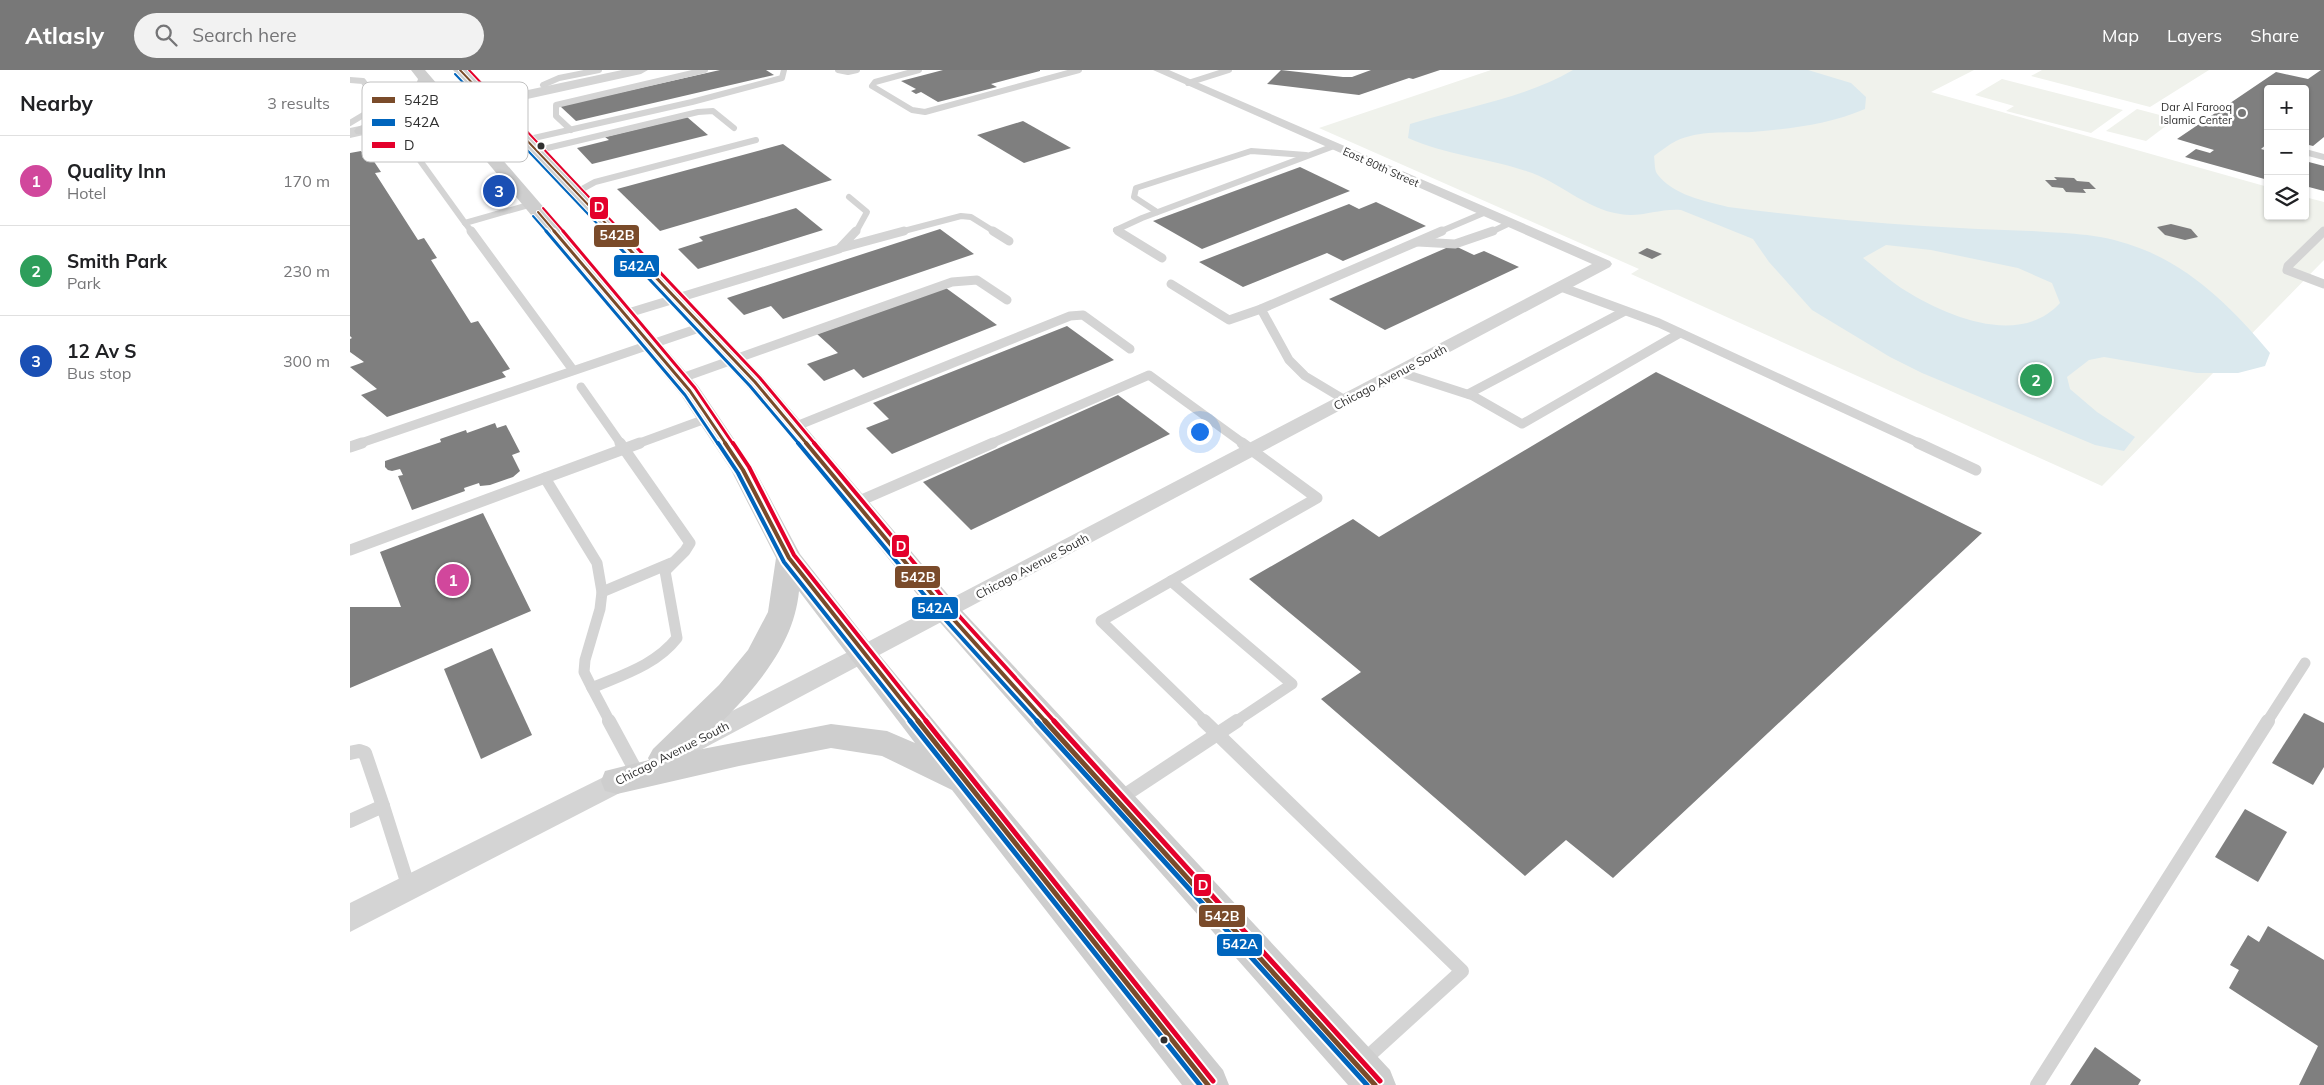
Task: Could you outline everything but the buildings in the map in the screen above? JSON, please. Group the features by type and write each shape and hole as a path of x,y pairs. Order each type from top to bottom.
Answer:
{"main road":[{"path":"460,70 471,82"},
{"path":"530,145 733,359 794,427 946,611 1366,1075"},
{"path":"496,162 679,379 743,470 789,558 863,655 1208,1085"},
{"path":"532,204 575,193"},
{"path":"664,758 705,718 757,662 780,617 789,558"},
{"path":"626,776 831,736 887,744 965,782"}],"street":[{"path":"528,95 641,70"},
{"name":"East 80th Street","path":"1159,70 1604,264"},
{"name":"Chicago Avenue South","path":"350,918 863,655 1604,264"}],"lane":[{"path":"548,90 543,86 559,78 599,70"},
{"path":"571,130 556,116 556,105 705,70"},
{"path":"530,145 571,130 782,78 784,70"},
{"path":"838,70 848,72 857,70"},
{"path":"919,70 874,82 872,86 912,110 925,112 1079,70"},
{"path":"1188,83 1229,70"},
{"path":"350,80 364,82"},
{"path":"579,84 594,95"},
{"path":"530,145 698,112 713,112 734,128"},
{"path":"575,193 595,182 756,140"},
{"path":"1162,258 1116,230 1157,212 1334,146"},
{"path":"1157,212 1134,197 1136,188 1251,151 1310,156"},
{"path":"2309,153 2324,157"},
{"path":"421,162 573,370"},
{"path":"839,249 856,232 867,212 849,197"},
{"path":"465,223 532,204"},
{"path":"1171,284 1229,320 1240,318 1486,212"},
{"path":"624,314 674,297 839,249 961,216 971,217 1009,241"},
{"path":"1418,242 1432,245 1467,243 1510,223"},
{"path":"2324,231 2288,266 2287,270 2324,284"},
{"path":"679,379 952,282 977,280 1007,300"},
{"path":"1561,287 1680,333 1976,470"},
{"path":"1261,309 1289,360 1305,376 1345,400"},
{"path":"1468,394 1625,311"},
{"path":"794,427 1070,316 1083,315 1130,349"},
{"path":"350,447 702,326"},
{"path":"1399,372 1468,394 1522,424 1680,333"},
{"path":"857,502 1149,374 1317,498 1101,621 1462,972 1366,1075"},
{"path":"580,387 690,543 688,548 670,563 665,570 677,638 672,646 655,658 592,688"},
{"path":"350,537 352,549 708,418"},
{"path":"545,478 597,563 602,592 594,632 585,660 584,672 626,776"},
{"path":"602,592 670,563"},
{"path":"1117,800 1292,684 1171,581"},
{"path":"2037,1085 2305,663"},
{"path":"350,753 359,751 365,753 409,888"},
{"path":"350,822 382,806"}],"shaded area":[{"path":"1491,70 1974,70 1931,92 2264,186 2264,220 2309,220 2309,198 2324,202 2324,260 2102,486 1631,274 1639,269 1319,128"},
{"path":"1573,70 1808,70 1851,83 1866,97 1865,109 1838,119 1795,127 1752,132 1723,132 1685,137 1654,156 1655,169 1664,182 1672,188 1700,200 1728,207 1924,226 2074,234 2100,237 2127,244 2142,249 2179,268 2213,293 2243,322 2270,353 2265,366 2238,373 2197,373 2104,357 2089,360 2067,377 2070,389 2097,412 2135,437 2124,451 2095,445 1922,373 1890,357 1812,310 1769,262 1753,239 1681,210 1666,210 1635,215 1607,211 1595,207 1550,181 1526,171 1422,144 1408,138 1410,124 1493,102 1554,80","holes":["1886,245 1931,250 2018,268 2052,283 2060,303 2044,316 2025,323 2005,325 1984,323 1963,318 1923,301 1895,284 1863,258"]},
{"path":"2042,70 2209,70 2150,107 2031,76"},
{"path":"2002,79 2123,110 2091,133 2006,111 2014,106 1975,95"},
{"path":"2137,109 2175,119 2146,141 2106,131"}],"transit line":[{"name":"542B","path":"460,70 471,82"},
{"name":"D","path":"469,70 480,82"},
{"name":"542A","path":"455,74 463,82"},
{"name":"D","path":"528,132 760,378 951,607 1380,1081"},
{"name":"542B","path":"528,142 755,382 946,611 1375,1085"},
{"name":"542A","path":"528,151 750,386 941,615 1367,1085"},
{"name":"D","path":"543,208 695,388 749,467 794,555 1213,1081"},
{"name":"542B","path":"538,212 690,391 743,470 789,558 1208,1085"},
{"name":"542A","path":"533,216 685,395 738,473 784,562 1200,1085"}],"place":[{"name":"Dar Al Farooq Islamic Center","path":"2242,113"},
{"name":"12 Av S","path":"499,191"},
{"name":"Smith Park","path":"2036,380"},
{"name":"Quality Inn","path":"453,580"}]}
